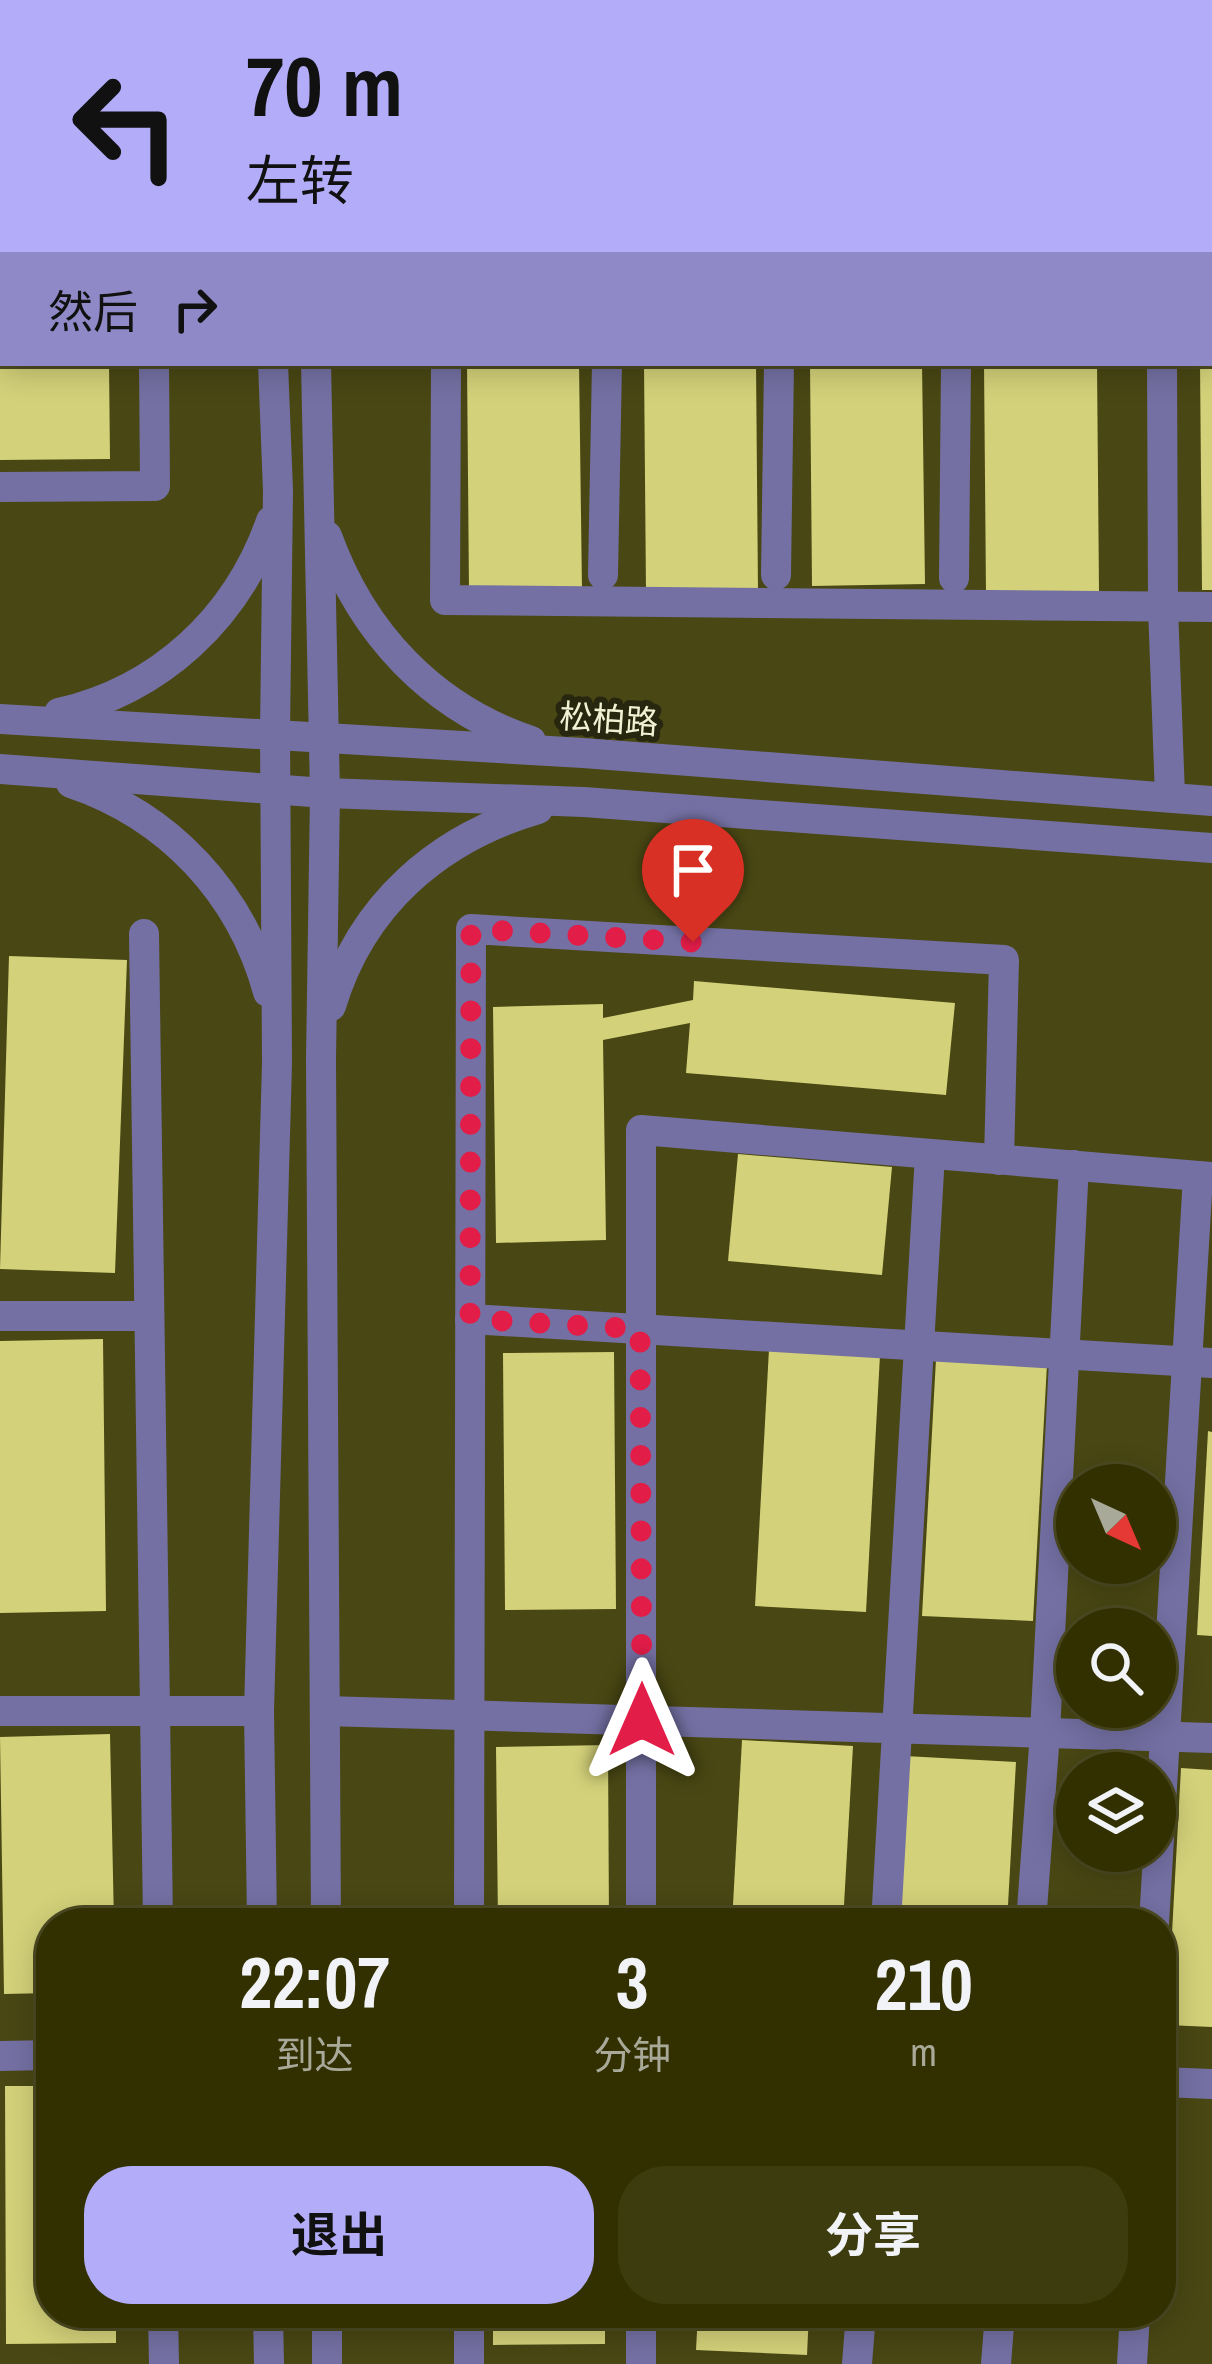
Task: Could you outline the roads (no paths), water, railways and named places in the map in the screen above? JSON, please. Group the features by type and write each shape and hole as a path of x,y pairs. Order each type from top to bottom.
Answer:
{"street":[{"path":"0,487 154,486 154,366"},
{"path":"262,1908 259,1712 277,1063 274,366"},
{"path":"316,366 325,736 321,1059 326,1908"},
{"path":"446,366 445,600 1212,608"},
{"path":"603,575 607,366"},
{"path":"776,574 779,366"},
{"path":"954,578 956,366"},
{"path":"1162,366 1163,607 1171,796"},
{"path":"5,719 80,708 146,680 175,659 201,636 242,584 271,524 278,491"},
{"path":"316,497 352,595 382,638 420,678 496,727 583,753"},
{"name":"松柏路","path":"5,719 583,753 1212,801"},
{"path":"6,769 325,793 584,802 1212,848"},
{"path":"6,769 74,784 130,809 195,860 219,889 256,953 271,1007 277,1063"},
{"path":"321,1059 338,983 354,948 400,886 431,858 485,827 543,808 584,802"},
{"path":"469,1908 471,929 1004,960 999,1160"},
{"path":"144,934 158,1908"},
{"path":"641,1908 640,1130 1205,1176 1199,1362 1163,1736 1155,1908"},
{"path":"887,1908 929,1154"},
{"path":"1031,1908 1046,1733 1074,1166"},
{"path":"0,1316 149,1316"},
{"path":"470,1319 1199,1362"},
{"path":"0,1711 259,1712"},
{"path":"326,1711 1212,1738"},
{"path":"0,2056 36,2055"},
{"path":"1176,2083 1212,2084"},
{"path":"163,2328 164,2364"},
{"path":"268,2328 268,2364"},
{"path":"327,2328 327,2364"},
{"path":"469,2328 469,2364"},
{"path":"641,2328 641,2364"},
{"path":"857,2364 859,2328"},
{"path":"996,2364 999,2328"},
{"path":"1132,2364 1134,2328"}]}
